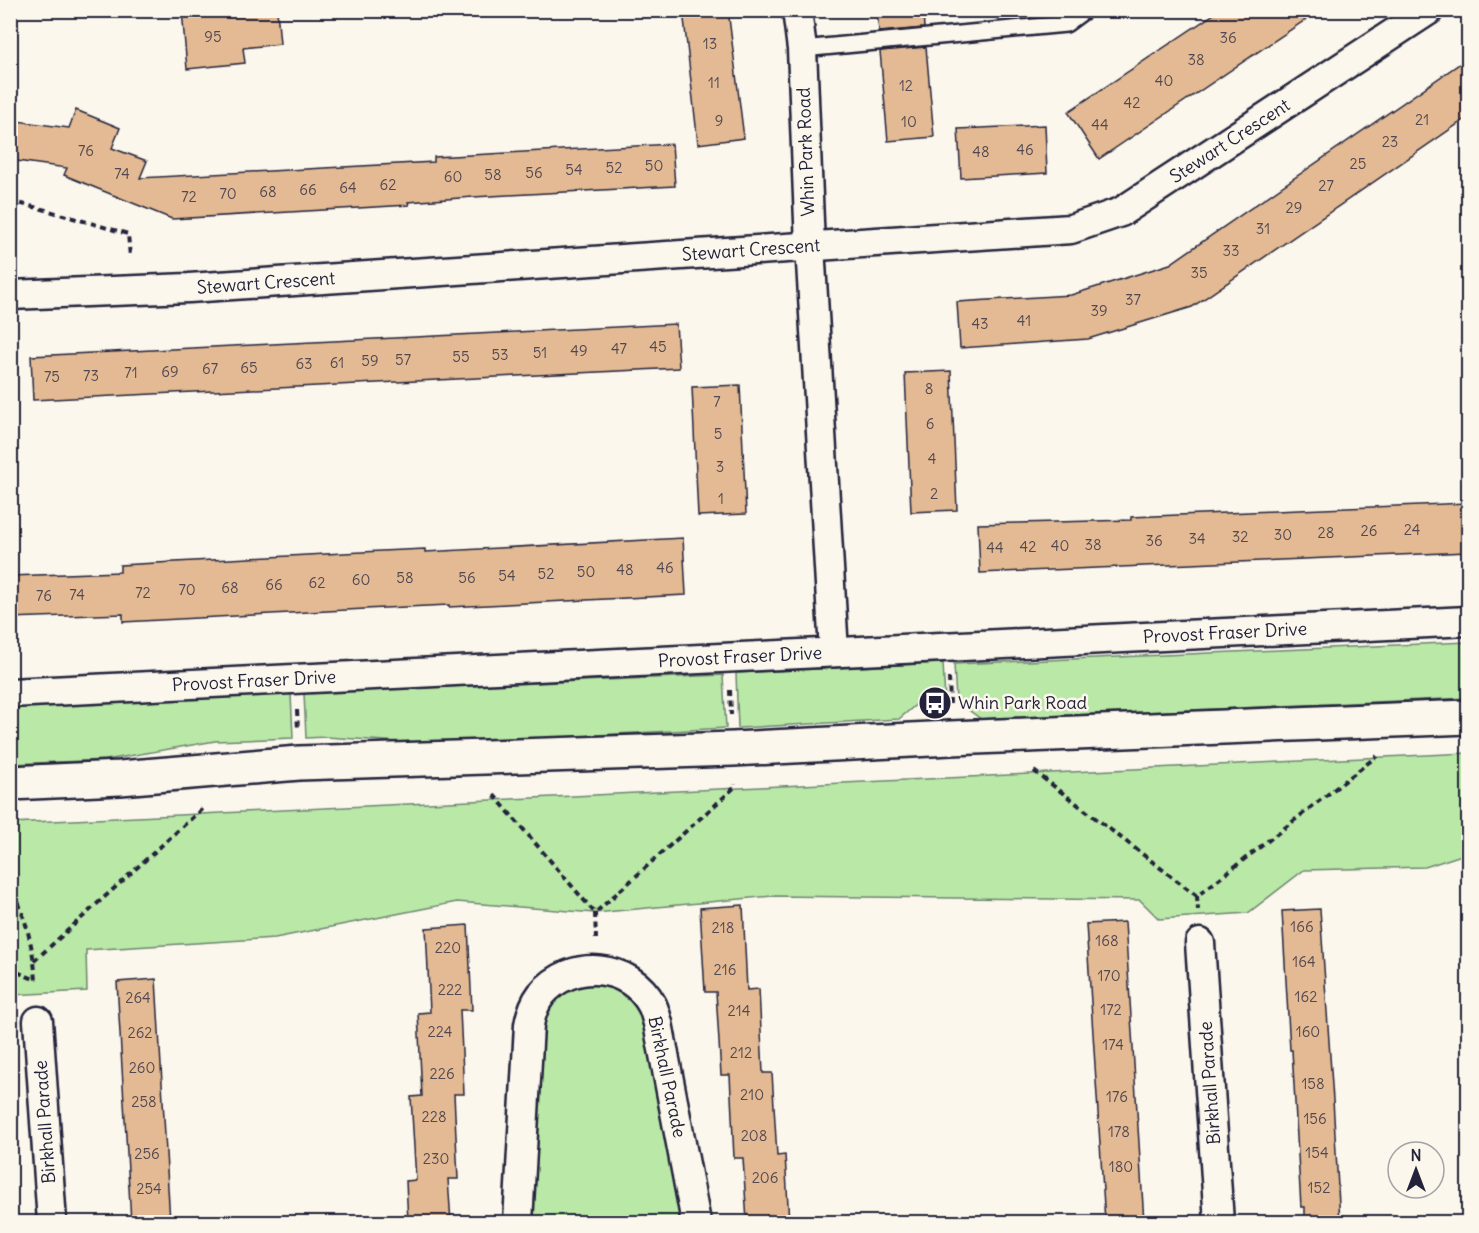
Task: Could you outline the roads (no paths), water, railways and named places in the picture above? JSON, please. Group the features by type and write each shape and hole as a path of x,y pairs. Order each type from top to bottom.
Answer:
{"street":[{"name":"Whin Park Road","path":"797,10 802,49 810,246 834,652"},
{"name":"Stewart Crescent","path":"10,295 133,291 1071,229 1121,212 1429,10"},
{"name":"Provost Fraser Drive","path":"10,693 1468,621"},
{"path":"10,783 299,763 733,749 1468,717"},
{"name":"Birkhall Parade","path":"1200,943 1219,1222"},
{"name":"Birkhall Parade","path":"518,1222 529,1025 533,1010 541,996 552,984 565,976 596,969 630,980 653,1006 696,1222"},
{"name":"Birkhall Parade","path":"38,1021 52,1222"}],"lane":[{"path":"802,49 1066,24 1085,10"}],"place":[{"name":"Whin Park Road","path":"935,703"}]}
